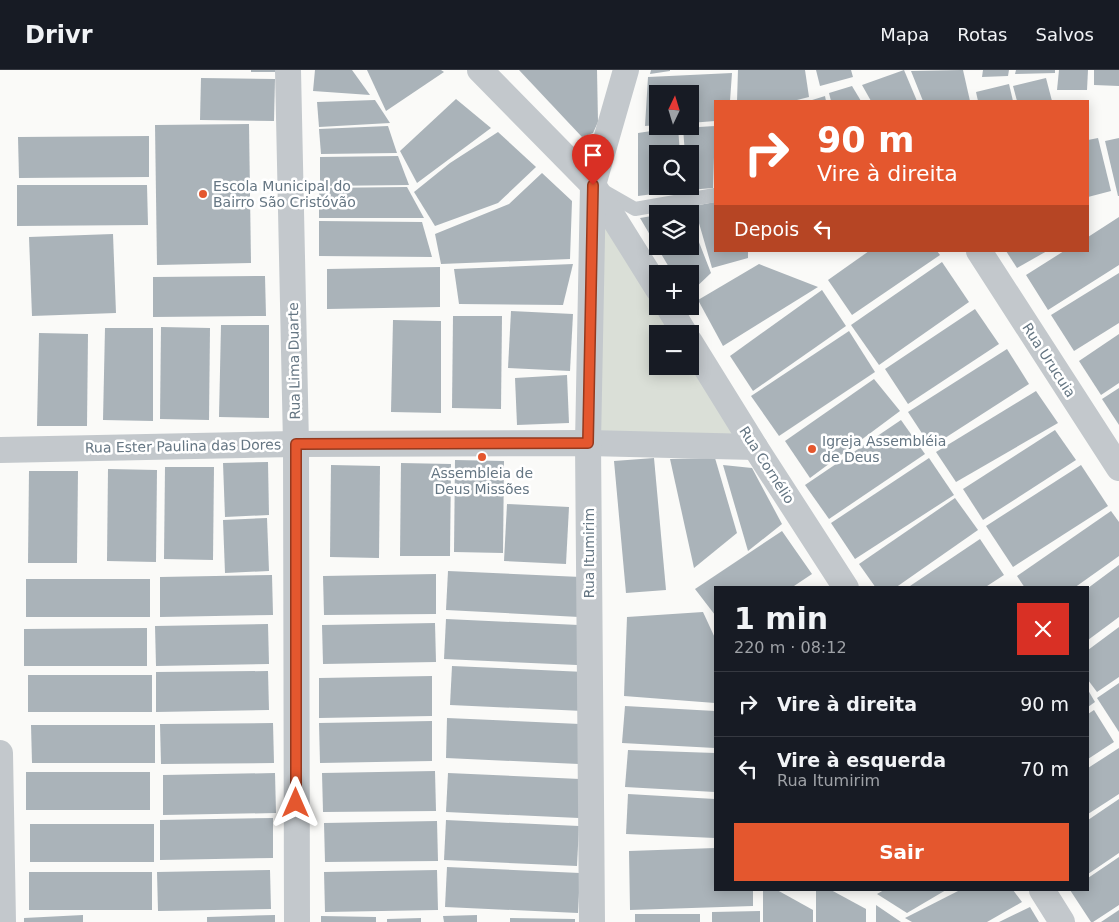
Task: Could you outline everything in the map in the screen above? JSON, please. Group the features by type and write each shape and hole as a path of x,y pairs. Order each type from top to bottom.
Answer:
{"street":[{"name":"Rua Lima Duarte","path":"288,70 296,444 296,922"},
{"path":"480,70 593,185 649,275"},
{"name":"Rua Itumirim","path":"592,922 588,443 593,185 626,70"},
{"name":"Rua Urucuia","path":"980,252 1119,468"},
{"name":"Rua Cornélio","path":"699,357 845,586"},
{"name":"Rua Ester Paulina das Dores","path":"0,450 296,444 588,443 755,447"},
{"path":"0,753 3,922"},
{"path":"1043,891 1062,922"}],"lane":[{"path":"593,185 635,209 714,195"}],"shaded area":[{"path":"597,208 649,290 649,315 665,315 671,325 649,325 649,375 697,375 745,440 593,431"}],"building":[{"path":"251,70 277,70 277,72 251,72"},
{"path":"315,70 352,70 370,95 313,91"},
{"path":"367,70 441,70 444,72 386,111"},
{"path":"519,70 597,70 598,122 593,133 582,137"},
{"path":"651,70 670,70 670,71 650,74"},
{"path":"738,70 805,70 809,97 797,100 737,100"},
{"path":"816,70 851,70 853,77 820,86"},
{"path":"904,70 917,100 870,100 862,85"},
{"path":"963,70 970,100 923,100 911,71"},
{"path":"983,70 1009,70 1008,76 982,77"},
{"path":"1016,70 1055,70 1055,73 1015,74"},
{"path":"1059,70 1088,70 1087,90 1057,90"},
{"path":"1094,70 1119,70 1119,86 1094,85"},
{"path":"732,73 730,100 714,100 714,121 699,122 699,85 649,85 649,126 645,126 648,77"},
{"path":"201,78 275,79 274,121 200,120"},
{"path":"1046,78 1052,100 1017,100 1013,86"},
{"path":"1009,84 1013,100 978,100 976,92"},
{"path":"852,86 860,100 831,100 829,93"},
{"path":"825,96 826,100 812,100"},
{"path":"456,99 491,128 417,183 400,151"},
{"path":"375,100 390,123 319,127 317,102"},
{"name":"Escola Municipal do Bairro São Cristóvão","path":"249,124 251,263 157,265 155,125"},
{"path":"388,126 397,153 321,154 319,129"},
{"path":"714,126 713,188 699,189 699,145 684,145 684,135 699,135 699,127"},
{"path":"649,131 649,135 679,135 679,145 649,145 649,195 638,196 638,133"},
{"path":"498,132 536,167 498,203 435,226 414,192 450,163"},
{"path":"149,136 149,177 19,178 18,137"},
{"path":"1098,138 1111,191 1089,197 1089,140"},
{"path":"1119,138 1119,196 1118,196 1105,141"},
{"path":"398,156 409,185 320,186 320,157"},
{"path":"542,173 572,201 570,259 441,264 435,234 509,204"},
{"path":"17,185 147,185 148,225 17,226"},
{"path":"407,187 424,218 319,218 319,188"},
{"path":"714,202 714,252 748,252 748,258 712,268 699,223 699,205"},
{"path":"649,216 649,233 640,218"},
{"path":"1119,217 1119,265 1048,310 1026,275 1062,252 1089,252 1089,236"},
{"path":"319,221 422,222 432,257 319,256"},
{"path":"113,234 116,313 32,316 29,237"},
{"path":"699,242 711,273 699,284 699,265 668,265 662,255 699,255"},
{"path":"868,252 938,252 940,255 852,315 828,280"},
{"path":"1007,252 1045,252 1017,268"},
{"path":"942,262 969,302 879,365 851,325"},
{"path":"573,264 563,305 459,304 454,269"},
{"path":"759,264 818,287 723,346 699,299"},
{"path":"440,267 440,307 327,309 327,269"},
{"path":"1119,273 1119,323 1074,351 1051,315"},
{"path":"265,276 266,316 153,317 153,277"},
{"path":"822,290 846,326 753,391 730,356"},
{"path":"975,309 999,344 908,404 885,369"},
{"path":"511,311 573,314 570,371 508,368"},
{"path":"453,316 502,316 501,409 452,408"},
{"path":"393,320 441,321 441,413 391,412"},
{"path":"221,325 269,325 269,418 219,417"},
{"path":"161,327 210,328 209,420 160,419"},
{"path":"105,328 153,328 153,421 103,420"},
{"path":"849,331 875,372 779,436 751,396"},
{"path":"39,333 88,334 87,426 37,426"},
{"path":"1119,334 1119,383 1101,395 1079,361"},
{"path":"1007,349 1029,384 931,447 908,412"},
{"path":"567,375 569,423 517,425 515,378"},
{"path":"874,379 900,411 810,478 785,441"},
{"path":"1119,388 1119,425 1102,399"},
{"path":"1036,391 1058,423 956,482 936,452"},
{"path":"901,420 925,454 829,519 805,485"},
{"path":"1055,430 1076,460 983,520 963,489"},
{"path":"654,458 666,590 626,593 614,461"},
{"path":"715,458 737,533 694,568 670,459"},
{"path":"929,458 954,495 855,559 831,523"},
{"path":"455,460 504,461 503,553 454,552"},
{"path":"268,462 269,515 225,517 223,463"},
{"path":"401,463 451,464 450,556 400,556"},
{"path":"331,465 380,466 379,558 330,557"},
{"path":"723,465 752,468 782,524 748,551"},
{"path":"1081,465 1108,506 1013,567 986,526"},
{"path":"165,467 214,467 213,560 164,559"},
{"path":"108,469 157,470 156,562 107,561"},
{"path":"29,471 78,471 77,563 28,563"},
{"path":"955,498 978,530 898,586 875,586 859,564"},
{"path":"507,504 569,507 566,564 504,561"},
{"path":"1111,511 1119,522 1119,556 1077,586 1024,586 1017,576"},
{"path":"267,518 269,571 225,573 223,520"},
{"path":"782,531 812,574 794,586 714,586 714,614 695,589"},
{"path":"980,539 1004,575 987,586 910,586"},
{"path":"1119,565 1119,617 1089,639 1089,587"},
{"path":"448,571 581,577 579,617 446,610"},
{"path":"436,574 436,614 324,615 323,576"},
{"path":"272,575 273,615 160,617 160,577"},
{"path":"26,579 150,579 150,617 26,617"},
{"path":"703,612 714,636 714,703 624,696 627,617"},
{"path":"446,619 579,625 577,665 444,659"},
{"path":"435,623 436,662 323,664 322,625"},
{"path":"268,624 269,664 156,666 155,626"},
{"path":"1119,627 1119,677 1097,692 1089,681 1089,649"},
{"path":"147,628 147,666 24,666 24,629"},
{"path":"452,666 585,672 583,711 450,705"},
{"path":"268,671 269,710 156,712 156,672"},
{"path":"28,675 152,675 152,712 28,712"},
{"path":"432,676 432,716 319,718 319,678"},
{"path":"1119,683 1119,732 1097,698"},
{"path":"1089,692 1095,702 1089,706"},
{"path":"625,706 714,711 714,748 622,743"},
{"path":"1094,710 1114,742 1089,758 1089,713"},
{"path":"447,718 580,724 579,764 446,758"},
{"path":"432,721 432,761 320,763 319,723"},
{"path":"273,723 274,763 161,764 160,724"},
{"path":"31,725 155,725 155,763 32,763"},
{"path":"1119,748 1119,794 1089,813 1089,767"},
{"path":"628,750 714,753 714,792 625,787"},
{"path":"435,771 436,811 323,812 322,773"},
{"path":"26,772 150,772 150,810 26,810"},
{"path":"275,773 276,813 163,815 163,775"},
{"path":"448,773 580,779 579,818 446,812"},
{"path":"628,794 714,799 714,838 626,834"},
{"path":"1119,799 1119,853 1089,873 1089,819"},
{"path":"273,818 273,858 160,860 160,820"},
{"path":"446,820 579,826 577,866 444,860"},
{"path":"437,821 438,861 325,862 324,823"},
{"path":"30,824 154,824 154,862 30,862"},
{"path":"714,848 714,891 753,891 753,906 630,910 629,851"},
{"path":"1119,857 1119,905 1093,922 1091,922 1071,891 1089,891 1089,877"},
{"path":"447,867 580,873 578,913 445,907"},
{"path":"270,870 271,909 158,911 157,872"},
{"path":"437,870 438,910 325,912 324,872"},
{"path":"29,872 152,872 152,910 29,910"},
{"path":"763,891 779,891 813,910 813,922 763,922"},
{"path":"816,891 833,891 866,909 866,922 816,922"},
{"path":"882,891 944,891 907,913 877,894"},
{"path":"958,891 1014,891 1022,902 987,922 912,922 905,918"},
{"path":"876,905 901,922 876,922"},
{"path":"1030,907 1039,922 999,922"},
{"path":"1119,910 1119,922 1101,922"},
{"path":"760,911 760,922 712,922 712,912"},
{"path":"635,914 700,914 700,922 635,922"},
{"path":"83,915 83,922 24,922 24,918"},
{"path":"275,915 275,922 207,922 207,917"},
{"path":"477,915 477,922 444,922 443,916"},
{"path":"321,916 376,917 376,922 321,922"},
{"path":"421,918 421,922 387,922 387,919"},
{"path":"510,918 575,919 575,922 510,922"}],"place":[{"name":"Escola Municipal do Bairro São Cristóvão","path":"203,194"},
{"name":"Igreja Assembléia de Deus","path":"812,449"},
{"name":"Assembleia de Deus Missões","path":"482,457"}],"route":[{"path":"296,803 296,444 588,443 593,185"}]}
